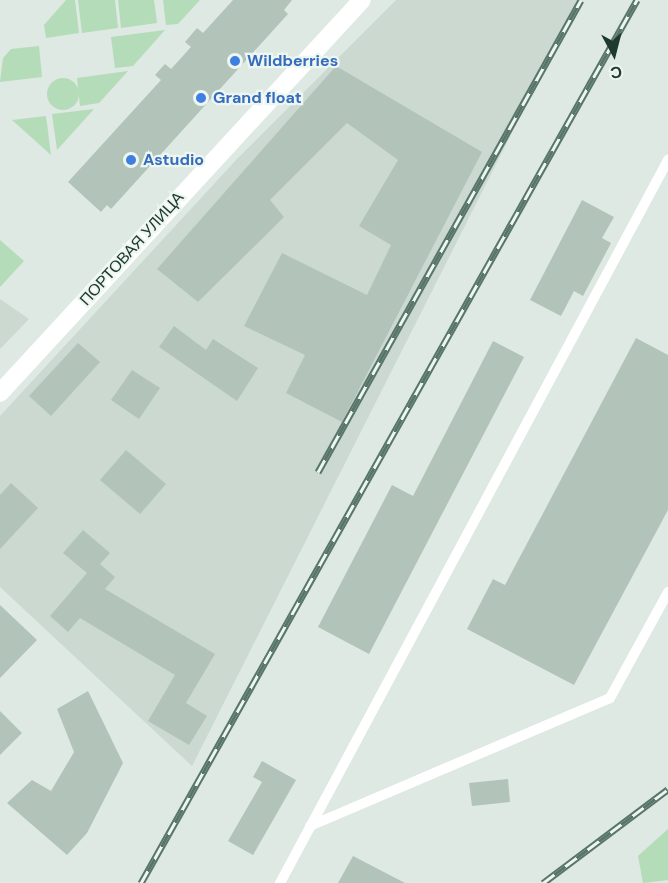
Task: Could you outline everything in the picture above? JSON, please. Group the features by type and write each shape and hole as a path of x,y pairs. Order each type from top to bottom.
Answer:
{"street":[{"name":"ПОРТОВАЯ УЛИЦА","path":"0,393 362,0"}],"lane":[{"path":"280,883 668,160"},
{"path":"310,826 610,698 668,592"}],"shaded area":[{"path":"396,0 579,0 192,766 0,587 0,416 237,159"},
{"path":"0,299 29,319 0,349"}],"green space":[{"path":"66,0 75,0 79,33 46,38 44,25"},
{"path":"78,0 115,0 118,28 82,33"},
{"path":"118,0 154,0 157,23 121,28"},
{"path":"163,0 200,0 178,24 166,25"},
{"path":"165,30 133,66 115,68 111,37"},
{"path":"39,46 42,77 0,82 3,58 11,49"},
{"path":"128,71 99,103 80,106 77,78"},
{"path":"63,78 74,83 79,94 74,105 63,110 52,105 47,94 52,83"},
{"path":"94,109 57,150 52,114"},
{"path":"46,116 51,155 12,120"},
{"path":"0,240 24,261 0,287"},
{"path":"668,829 668,880 643,883 638,856"}],"building":[{"path":"233,0 292,0 284,10 288,14 111,209 107,205 101,212 68,182 161,80 155,75 165,64 171,69 191,47 185,42 197,28 203,33"},
{"path":"336,66 482,152 342,422 286,393 305,355 244,326 282,253 367,295 391,245 359,226 398,160 347,123 270,200 284,217 198,302 157,269"},
{"path":"582,200 614,217 602,238 611,243 583,296 574,291 561,316 530,300"},
{"path":"174,326 206,350 213,339 258,368 237,401 159,347"},
{"path":"636,338 668,355 668,510 574,685 467,629 493,579 505,585"},
{"path":"493,341 524,357 369,654 318,627 392,485 413,496"},
{"path":"78,343 100,362 51,416 29,396"},
{"path":"132,370 160,388 139,419 111,400"},
{"path":"126,450 166,484 140,514 100,480"},
{"path":"11,483 38,508 0,549 0,495"},
{"path":"83,530 110,553 100,564 115,577 105,589 215,654 186,703 207,716 189,745 148,721 175,675 80,618 68,632 50,616 87,573 63,553"},
{"path":"0,605 37,640 0,678"},
{"path":"88,691 123,763 87,833 67,855 7,803 32,780 51,791 74,752 57,709"},
{"path":"0,711 22,733 0,755"},
{"path":"262,761 296,780 253,855 228,841 262,782 253,777"},
{"path":"508,779 510,802 472,806 469,783"},
{"path":"353,856 405,883 338,883"}],"railway":[{"path":"318,472 581,0"},
{"path":"141,883 637,0"},
{"path":"543,883 668,789"}],"place":[{"name":"Wildberries","path":"235,61"},
{"name":"Grand float","path":"201,98"},
{"name":"Astudio","path":"131,160"}]}
